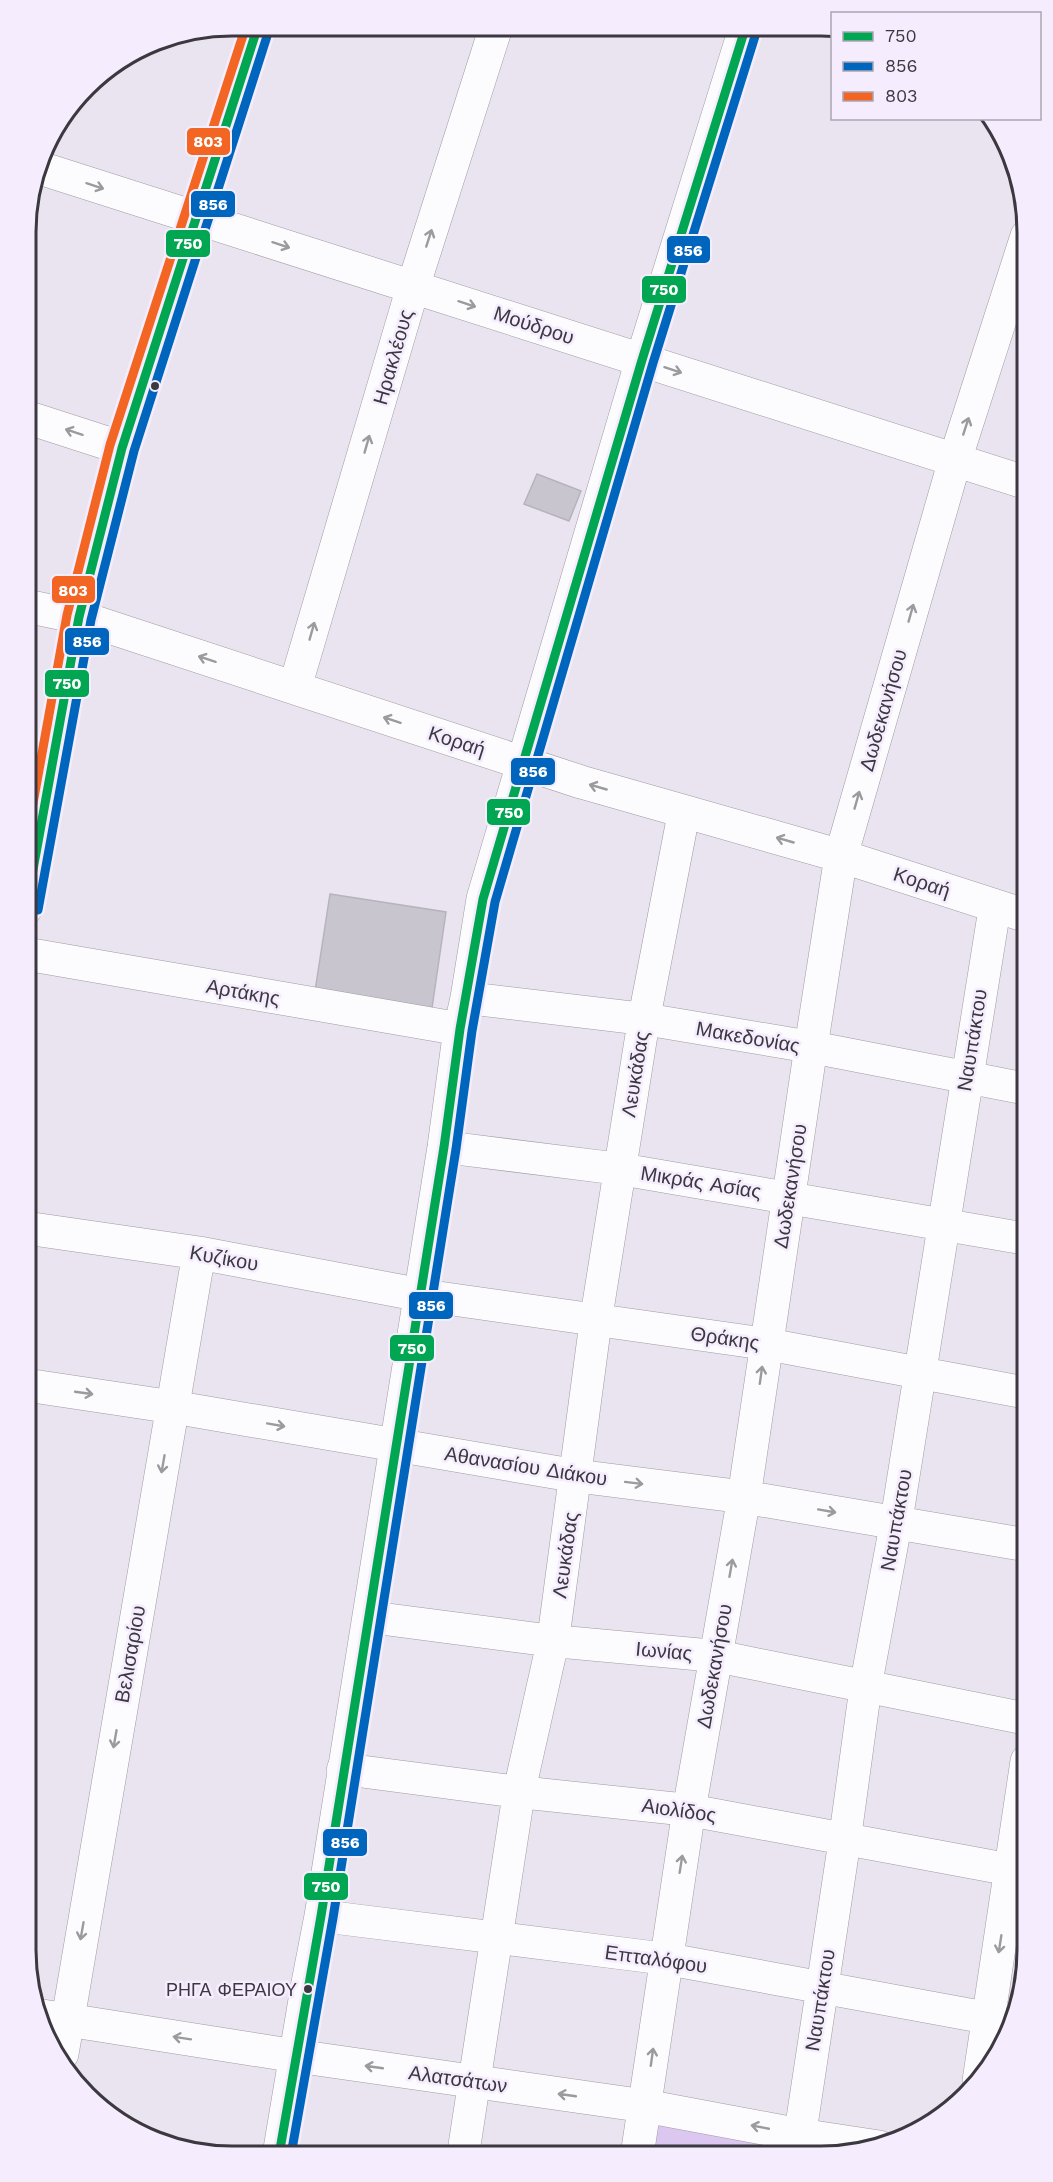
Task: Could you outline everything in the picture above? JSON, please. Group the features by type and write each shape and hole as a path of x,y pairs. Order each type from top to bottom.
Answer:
{"street":[{"path":"36,853 79,617 122,448 255,36"},
{"name":"Ηρακλέους","path":"295,687 413,287 493,36"},
{"path":"281,2146 321,1916 483,899 642,360 743,36"},
{"name":"Μούδρου","path":"47,170 1017,480"},
{"name":"Δωδεκανήσου","path":"639,2146 689,1810 744,1497 841,856 955,460 1017,270"},
{"path":"36,420 122,448"},
{"name":"Κοραή","path":"36,608 79,617 523,763 684,812 841,856 1017,913"},
{"name":"Λευκάδας","path":"464,2146 519,1792 553,1641 577,1476 596,1319 644,1019 684,812"},
{"name":"Ναυπάκτου","path":"800,2135 866,1684 896,1523 995,906"},
{"name":"Αρτάκης","path":"36,955 464,1014"},
{"name":"Μακεδονίας","path":"464,1014 644,1019 811,1047 1017,1087"},
{"name":"Μικράς Ασίας","path":"444,1147 620,1169 1017,1237"},
{"name":"Κυζίκου","path":"36,1229 199,1253 421,1295"},
{"name":"Βελισαρίου","path":"58,2040 51,2017 173,1407 199,1253"},
{"name":"Θράκης","path":"421,1295 766,1344 1017,1391"},
{"name":"Αθανασίου Διάκου","path":"36,1386 173,1407 577,1476 744,1497 1017,1543"},
{"name":"Ιωνίας","path":"369,1617 553,1641 716,1656 866,1684 1017,1717"},
{"name":"Αιολίδος","path":"344,1769 519,1792 689,1810 1012,1870"},
{"path":"982,2061 1017,1834"},
{"name":"Επταλόφου","path":"321,1916 667,1959 988,2018"},
{"name":"Αλατσάτων","path":"51,2017 296,2056 645,2106 852,2143"}],"shaded area":[{"path":"659,2116 805,2146 654,2146"}],"building":[{"path":"537,474 581,491 569,521 524,504"},
{"path":"330,894 446,912 432,1008 315,991"}],"transit line":[{"name":"803","path":"36,787 67,615 110,445 243,36"},
{"name":"750","path":"36,853 79,617 122,448 255,36"},
{"name":"856","path":"38,910 91,620 134,451 267,36"},
{"name":"750","path":"281,2146 321,1916 444,1147 460,1029 483,899 642,360 743,36"},
{"name":"856","path":"293,2146 333,1918 456,1149 472,1031 495,902 653,363 755,36"}],"place":[{"name":"ΡΗΓΑ ΦΕΡΑΙΟΥ","path":"308,1989"}]}
